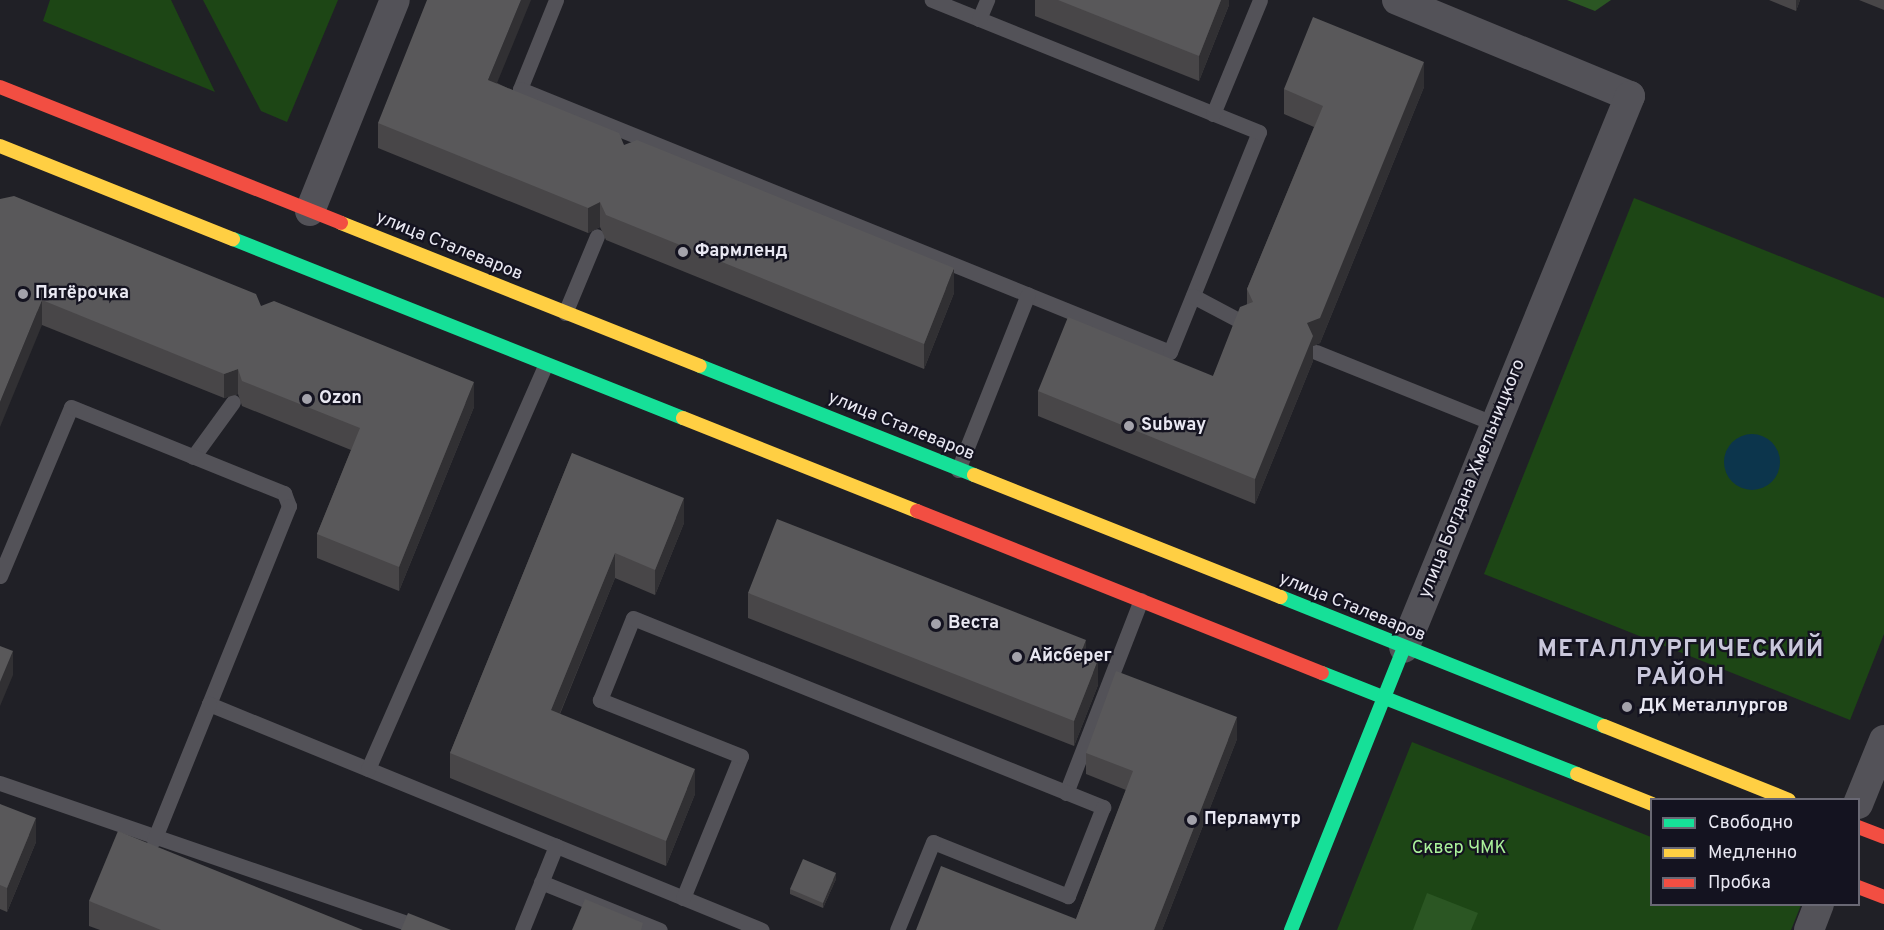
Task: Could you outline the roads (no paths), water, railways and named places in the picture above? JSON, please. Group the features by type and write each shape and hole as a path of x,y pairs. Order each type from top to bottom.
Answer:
{"main road":[{"name":"улица Сталеваров","path":"0,87 1784,798"},
{"path":"0,146 1650,803"},
{"name":"улица Богдана Хмельницкого","path":"1291,930 1404,648"},
{"path":"1860,828 1884,837"},
{"path":"1860,887 1884,897"}],"street":[{"path":"310,211 395,0"},
{"name":"улица Богдана Хмельницкого","path":"1397,0 1630,96 1404,648"},
{"path":"1860,799 1884,740"},
{"path":"1809,930 1818,906"}],"lane":[{"path":"556,0 520,89 1170,352 1259,132 932,0"},
{"path":"979,19 987,0"},
{"path":"1213,114 1260,0"},
{"path":"632,153 639,136"},
{"path":"565,313 597,236"},
{"path":"958,470 1028,294"},
{"path":"1193,296 1244,323"},
{"path":"1316,352 1495,424"},
{"path":"368,769 546,363"},
{"path":"192,457 233,402"},
{"path":"0,576 71,407 290,498 154,840"},
{"path":"1066,792 1141,600"},
{"path":"683,898 741,756 600,700 633,618 1103,807 1068,896 933,842 897,930"},
{"path":"209,704 762,930"},
{"path":"0,783 154,840 427,930"},
{"path":"522,930 556,846"},
{"path":"541,882 660,930"}],"water":[{"path":"1752,434 1763,436 1772,442 1778,451 1780,462 1778,473 1772,482 1763,488 1752,490 1741,488 1732,482 1726,473 1724,462 1726,451 1732,442 1741,436"}],"place":[{"name":"Фармленд","path":"683,252"},
{"name":"Пятёрочка","path":"23,294"},
{"name":"Ozon","path":"307,399"},
{"name":"Subway","path":"1129,426"},
{"name":"Веста","path":"936,624"},
{"name":"Айсберег","path":"1017,657"},
{"name":"ДК Металлургов","path":"1627,707"},
{"name":"Перламутр","path":"1192,820"}],"district":[{"name":"МЕТАЛЛУРГИЧЕСКИЙ РАЙОН","path":"1681,665"}],"park label":[{"name":"Сквер ЧМК","path":"1459,849"}]}
